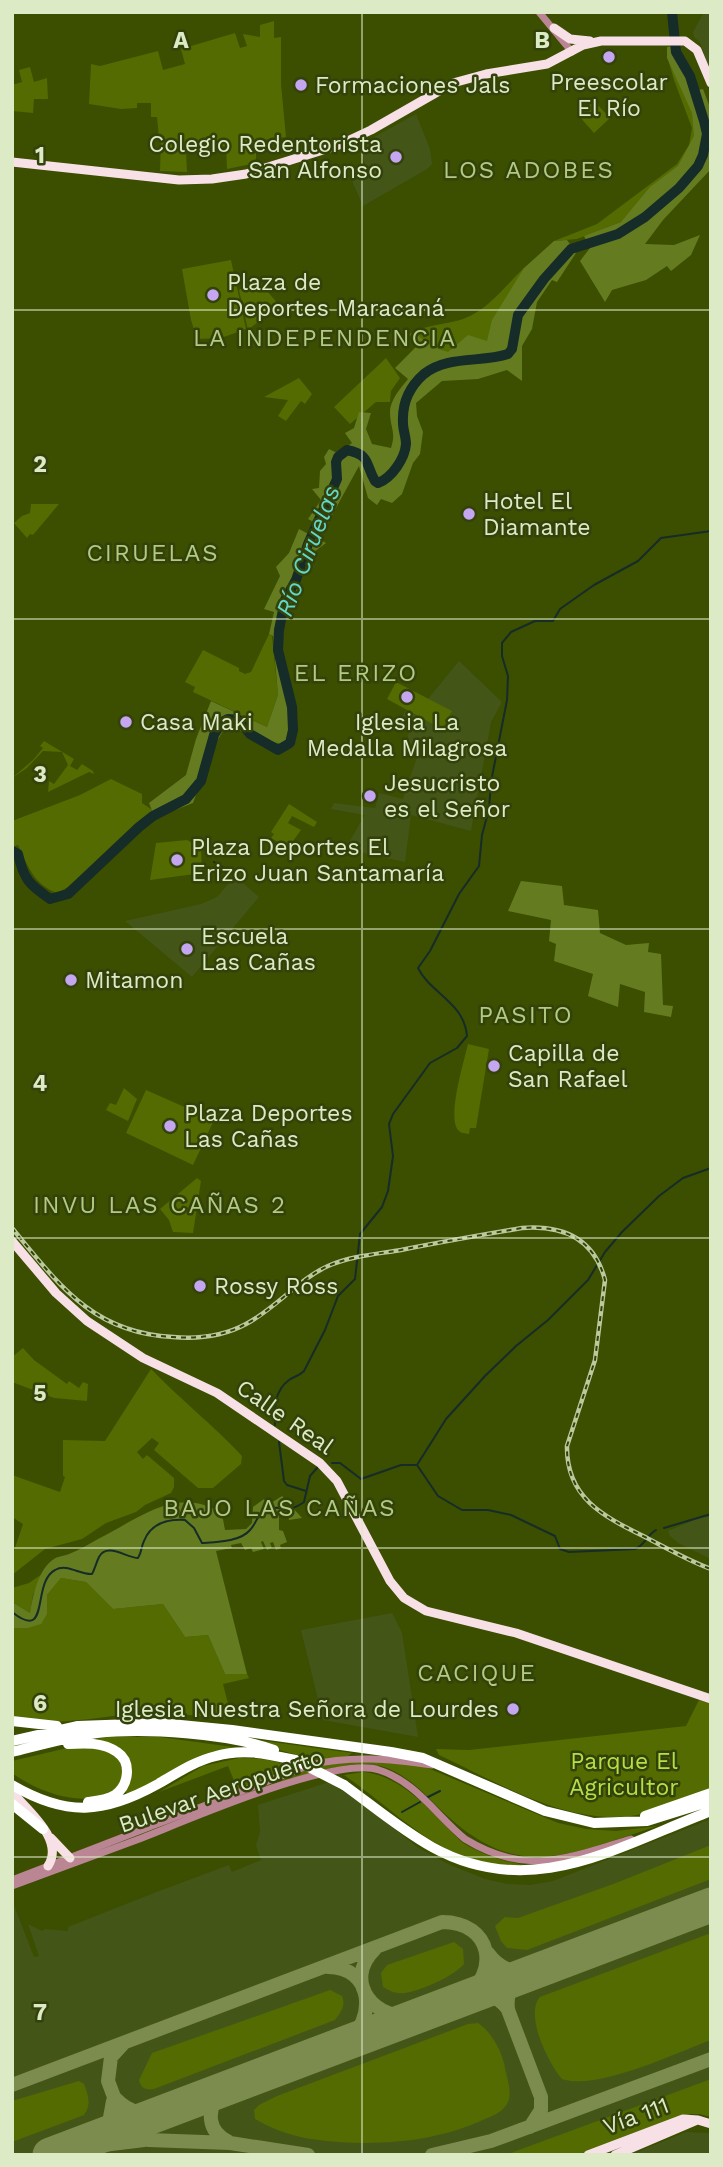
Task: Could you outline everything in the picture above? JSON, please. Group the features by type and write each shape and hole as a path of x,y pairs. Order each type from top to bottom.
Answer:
{"highway":[{"path":"12,1721 81,1730"},
{"path":"13,1741 81,1730 160,1723 405,1754 443,1766 530,1806 594,1823 622,1823 660,1818 711,1801"},
{"path":"12,1758 96,1737 119,1728"},
{"path":"12,1749 119,1728 245,1742 272,1749 344,1785 430,1846 467,1863 525,1872 555,1868 588,1858 711,1811"},
{"path":"12,1749 81,1730"},
{"path":"12,1777 41,1793 70,1801 105,1800 120,1790 125,1782 127,1769 118,1753 95,1744 68,1744"},
{"path":"12,1785 30,1795 63,1806 101,1807 125,1801 195,1763 217,1755 255,1752 295,1760"},
{"path":"622,1823 711,1793"},
{"path":"12,1804 43,1829"}],"main road":[{"path":"554,28 570,39 595,42 680,41 697,50 711,82"},
{"path":"12,162 179,180 246,174 339,145 371,130 453,83 486,74 547,64 595,42"},
{"name":"Calle Real","path":"12,1241 56,1293 88,1321 143,1358 217,1393 326,1468 344,1492 390,1581 396,1590 415,1606 444,1616 516,1633 711,1699"},
{"path":"12,1792 70,1858"},
{"path":"43,1829 54,1849 48,1866"},
{"name":"Vía 111","path":"588,2155 683,2119 711,2124"},
{"name":"Vía 111","path":"615,2155 698,2120"},
{"path":"606,2155 642,2139 652,2131"}],"street":[{"path":"539,12 572,52"},
{"name":"Bulevar Aeropuerto","path":"12,1880 310,1765 366,1758 443,1766"},
{"name":"Bulevar Aeropuerto","path":"12,1886 253,1796 318,1775 357,1768 377,1769 402,1780 465,1839 510,1860 555,1861 665,1829"}],"shaded area":[{"path":"704,12 711,12 710,71 700,42 693,32"},
{"path":"674,46 693,91 703,89 711,110 711,169 663,220 645,244 674,245 700,235 691,255 671,271 667,266 646,280 612,290 605,302 580,261 590,248 584,236 621,222 650,187 678,166 694,136 692,113 667,58 667,47"},
{"name":"Colegio Redentorista San Alfonso","path":"416,114 430,149 432,164 363,206 352,181 369,174 358,146"},
{"path":"567,240 576,253 557,282 552,280 537,302 532,329 522,346 522,381 507,370 478,379 442,381 416,403 423,432 420,454 413,463 402,494 392,503 381,499 377,505 368,498 359,466 325,528 308,519 321,500 312,489 319,488 320,471 326,464 324,457 329,449 337,453 352,443 345,433 354,428 359,412 371,413 366,429 372,444 391,448 391,404 408,379 395,368 416,347 411,339 417,335 433,347 448,352 468,335 487,341 492,320 524,268 554,241"},
{"path":"299,529 326,543 310,555 284,625 282,650 296,722 292,748 226,726 214,746 193,803 155,818 149,803 186,775 211,701 267,727 278,695 273,636 269,634 274,612 264,609 280,576 276,567 289,553"},
{"path":"459,661 502,702 491,722 471,831 411,815 405,862 345,849 365,815 331,809 334,803 375,808 379,793 403,799 420,748 407,744 410,722 402,717 406,710 442,728 451,711 428,699"},
{"name":"Escuela Las Cañas","path":"235,876 259,897 192,977 125,921 201,904 217,897"},
{"path":"521,881 562,886 564,905 598,910 600,933 626,945 649,943 648,952 661,954 663,1005 673,1006 671,1017 644,1012 645,992 620,984 618,1007 588,996 593,974 554,961 556,944 549,941 551,920 508,911"},
{"path":"282,1496 302,1518 289,1520 288,1515 279,1516 279,1530 283,1531 287,1542 280,1545 281,1548 276,1550 273,1542 270,1543 272,1548 267,1550 263,1541 261,1542 264,1549 253,1552 251,1548 245,1550 241,1543 216,1551 247,1674 225,1674 208,1635 185,1637 163,1604 113,1609 86,1582 61,1578 47,1595 47,1614 41,1624 28,1628 12,1628 12,1602 30,1613 37,1583 48,1563 76,1551 143,1514 174,1503 190,1502 222,1514 225,1530 246,1529 252,1523 253,1507 264,1499 268,1505"},
{"path":"701,1517 711,1517 711,1559 678,1543 668,1531"},
{"path":"392,1613 402,1633 418,1737 323,1720 301,1630"},
{"path":"329,1782 362,1803 417,1847 448,1864 485,1879 507,1884 530,1885 553,1881 711,1819 711,2117 690,2114 582,2155 12,2155 12,1900 34,1957 39,1956 28,1924 42,1931 68,1931 68,1927 229,1865 232,1872 261,1860 256,1845 260,1832 258,1805"},
{"path":"686,2132 711,2133 711,2155 630,2155"}],"green space":[{"path":"274,21 274,38 281,37 281,84 286,137 256,141 256,163 227,169 226,146 186,152 187,172 160,171 161,138 157,117 151,117 151,103 137,103 137,108 121,109 89,104 91,64 100,66 158,51 163,70 185,64 181,49 235,33 240,48 247,46 243,34 260,37 260,25"},
{"path":"674,53 687,80 698,151 621,222 577,239 554,241 597,224 677,164 689,145 692,128 667,56"},
{"path":"30,67 34,82 47,78 48,99 34,99 33,113 12,111 12,85 22,82 19,70"},
{"path":"594,101 610,118 594,133 578,115"},
{"name":"Plaza de Deportes Maracaná","path":"231,260 246,329 221,338 197,339 182,269"},
{"path":"524,268 539,283 507,352 410,353 419,344 409,334 472,315 488,304"},
{"path":"256,278 279,305 248,330 239,290"},
{"path":"386,358 400,378 391,391 390,402 376,402 350,424 334,407"},
{"path":"299,378 312,394 305,404 301,401 286,421 278,416 288,400 264,397"},
{"path":"31,504 59,504 33,535 30,534 27,538 14,523 30,513"},
{"path":"269,634 272,636 278,695 267,727 193,692 195,687 185,682 203,650 239,668 239,671 245,674 251,672"},
{"path":"396,682 452,711 442,729 387,699"},
{"path":"44,741 74,759 70,766 77,770 82,764 94,774 89,772 48,792 49,781 54,784 68,765 62,752 43,751 27,768 12,778 33,760 43,748 40,746"},
{"path":"111,779 142,794 142,803 154,811 68,887 57,893 42,885 32,874 18,845 12,847 12,821 80,795"},
{"path":"289,804 317,822 314,827 292,816 288,823 301,830 288,848 271,838 274,834 271,832"},
{"name":"Plaza Deportes El Erizo Juan Santamaría","path":"187,840 201,848 202,873 150,880 156,843"},
{"path":"468,1044 489,1049 476,1128 470,1128 469,1134 458,1130 454,1113"},
{"path":"124,1088 137,1099 128,1121 106,1110 110,1103 116,1105"},
{"name":"Plaza Deportes Las Cañas","path":"146,1090 214,1120 193,1165 126,1133"},
{"path":"197,1178 201,1181 193,1233 173,1232 169,1220 160,1209"},
{"path":"23,1348 34,1360 67,1384 69,1381 79,1388 83,1382 88,1384 87,1401 54,1398 12,1382 12,1357"},
{"path":"151,1369 242,1456 241,1464 213,1488 198,1488 154,1450 159,1443 152,1438 137,1452 143,1459 147,1455 174,1478 171,1493 136,1512 106,1523 82,1539 45,1549 12,1575 12,1557 23,1524 12,1517 12,1475 60,1492 65,1477 63,1440 105,1441"},
{"path":"42,1574 33,1595 30,1613 12,1602 12,1588 29,1583"},
{"path":"61,1578 86,1582 113,1609 163,1604 185,1637 208,1635 225,1674 247,1674 249,1678 223,1684 232,1719 157,1713 62,1721 29,1720 12,1716 12,1628 28,1628 47,1614 47,1595"},
{"name":"Parque El Agricultor","path":"699,1700 711,1703 711,1789 641,1814 594,1816 548,1805 439,1755 436,1749 469,1750 686,1726"},
{"path":"108,1737 160,1737 240,1748 127,1795 125,1790 129,1765 89,1740"},
{"path":"235,1737 352,1753 313,1763 293,1754"},
{"path":"80,1745 109,1753 119,1761 122,1768 121,1779 112,1791 98,1797 73,1798 33,1786 12,1773 12,1761"},
{"path":"239,1758 268,1760 295,1768 238,1790 228,1766 159,1792 203,1766"},
{"path":"361,1760 423,1766 558,1823 586,1829 616,1831 658,1826 570,1853 545,1857 520,1855 495,1848 469,1833 412,1783 395,1772 376,1765 345,1765 241,1796 315,1767"},
{"path":"363,1772 378,1775 405,1789 463,1843 472,1848 498,1859 536,1867 476,1860 431,1840 344,1775"},
{"path":"711,1845 711,1879 527,1950 507,1948 501,1941 495,1926 505,1917 518,1918"},
{"path":"711,1933 711,2040 615,2075 595,2080 562,2079 540,2039 535,2015 540,1997"},
{"path":"454,1942 463,1949 464,1964 453,1973 411,1992 398,1993 383,1987 381,1973 387,1965"},
{"path":"330,1990 343,1999 342,2008 335,2020 154,2089 144,2088 140,2083 152,2053"},
{"path":"478,2023 499,2049 509,2086 507,2104 491,2117 443,2134 377,2143 304,2138 255,2119 254,2110 277,2096 468,2024"},
{"path":"711,2079 711,2117 690,2114 582,2155 505,2155"},
{"path":"79,2081 84,2084 88,2100 84,2115 12,2142 12,2101"}],"waterway":[{"name":"Río Ciruelas","path":"12,851 18,854 28,881 43,894 50,899 68,894 139,827 153,816 186,799 201,781 214,735 222,722 228,719 239,720 250,734 278,750 290,743 293,730 292,707 278,650 279,630 285,600 296,580 308,544 337,479 338,457 347,450 355,452 364,458 375,481 378,483 388,477 397,467 405,449 404,409 407,396 419,379 443,364 508,354 512,349 518,315 544,279 571,249 618,234 645,217 679,188 698,166 707,134 690,76 676,52 672,12"},
{"path":"275,1425 275,1407 280,1389 304,1371 325,1330 338,1296 355,1279 360,1234 382,1207 388,1191 393,1156 389,1124 393,1114 430,1063 457,1048 467,1036 460,1015 423,977 418,968 430,951 459,894 479,866 482,835 489,809 491,782 507,700 508,676 502,656 502,643 511,632 535,621 553,621 560,609 594,585 638,561 661,538 711,531"},
{"path":"214,862 236,875"},
{"path":"417,1465 446,1419 485,1376 588,1280 605,1252 622,1232 659,1196 683,1178 711,1168"},
{"path":"279,1442 284,1481 287,1485 306,1491"},
{"path":"332,1463 340,1463 361,1479 401,1465 417,1465 438,1496 462,1510 488,1510 511,1515 555,1536 560,1549 569,1552 635,1549 656,1530"},
{"path":"12,1612 24,1620 32,1620 36,1616 48,1577 55,1570 69,1568 92,1574 99,1557 107,1551 138,1558 147,1535 166,1521 185,1520 194,1528 202,1543 240,1537 250,1530 267,1509 289,1509 304,1502 310,1476 317,1468"},
{"path":"664,1528 711,1514"},
{"path":"428,1797 440,1791"},
{"path":"402,1812 420,1802"}],"taxiway":[{"path":"12,2085 442,1922 459,1924 472,1930 481,1939 486,1950 483,1976 463,1999 487,1995 498,1999 508,2009 511,1990 525,1976"},
{"path":"375,1949 365,1962 361,1974 368,1998 388,2013 417,2016"},
{"path":"488,1953 499,1964 511,1970 540,1970"},
{"path":"488,1957 541,2097 541,2110 530,2127"},
{"path":"328,1967 343,1969 354,1976 362,1985 366,1996 363,2021 346,2043"},
{"path":"123,2044 111,2057 108,2081 125,2126 134,2135 149,2140 230,2143 308,2155"},
{"path":"432,2155 491,2141 711,2059"},
{"path":"220,2091 213,2105 211,2120 216,2132 229,2142"},
{"path":"115,2098 133,2111 168,2111"},
{"path":"95,2138 109,2123 113,2101"},
{"path":"55,2155 95,2146 144,2140"}],"runway":[{"path":"50,2155 711,1905"}],"railway":[{"path":"12,1228 46,1269 80,1302 99,1316 145,1334 182,1338 210,1336 238,1328 257,1318 307,1278 346,1260 522,1228 550,1229 574,1237 593,1254 605,1280 595,1360 567,1446 568,1464 573,1480 581,1493 603,1514 711,1569"}],"place":[{"name":"Preescolar El Río","path":"609,57"},
{"name":"Formaciones Jals","path":"301,85"},
{"name":"Colegio Redentorista San Alfonso","path":"396,157"},
{"name":"Plaza de Deportes Maracaná","path":"213,295"},
{"name":"Hotel El Diamante","path":"469,514"},
{"name":"Iglesia La Medalla Milagrosa","path":"407,697"},
{"name":"Casa Maki","path":"126,722"},
{"name":"Jesucristo es el Señor","path":"370,796"},
{"name":"Plaza Deportes El Erizo Juan Santamaría","path":"177,860"},
{"name":"Escuela Las Cañas","path":"187,949"},
{"name":"Mitamon","path":"71,980"},
{"name":"Capilla de San Rafael","path":"494,1066"},
{"name":"Plaza Deportes Las Cañas","path":"170,1126"},
{"name":"Rossy Ross","path":"200,1286"},
{"name":"Iglesia Nuestra Señora de Lourdes","path":"513,1709"}],"district":[{"name":"LOS ADOBES","path":"529,170"},
{"name":"LA INDEPENDENCIA","path":"325,338"},
{"name":"CIRUELAS","path":"153,553"},
{"name":"EL ERIZO","path":"356,673"},
{"name":"PASITO","path":"526,1015"},
{"name":"INVU LAS CAÑAS 2","path":"160,1205"},
{"name":"BAJO LAS CAÑAS","path":"280,1508"},
{"name":"CACIQUE","path":"477,1673"}]}
